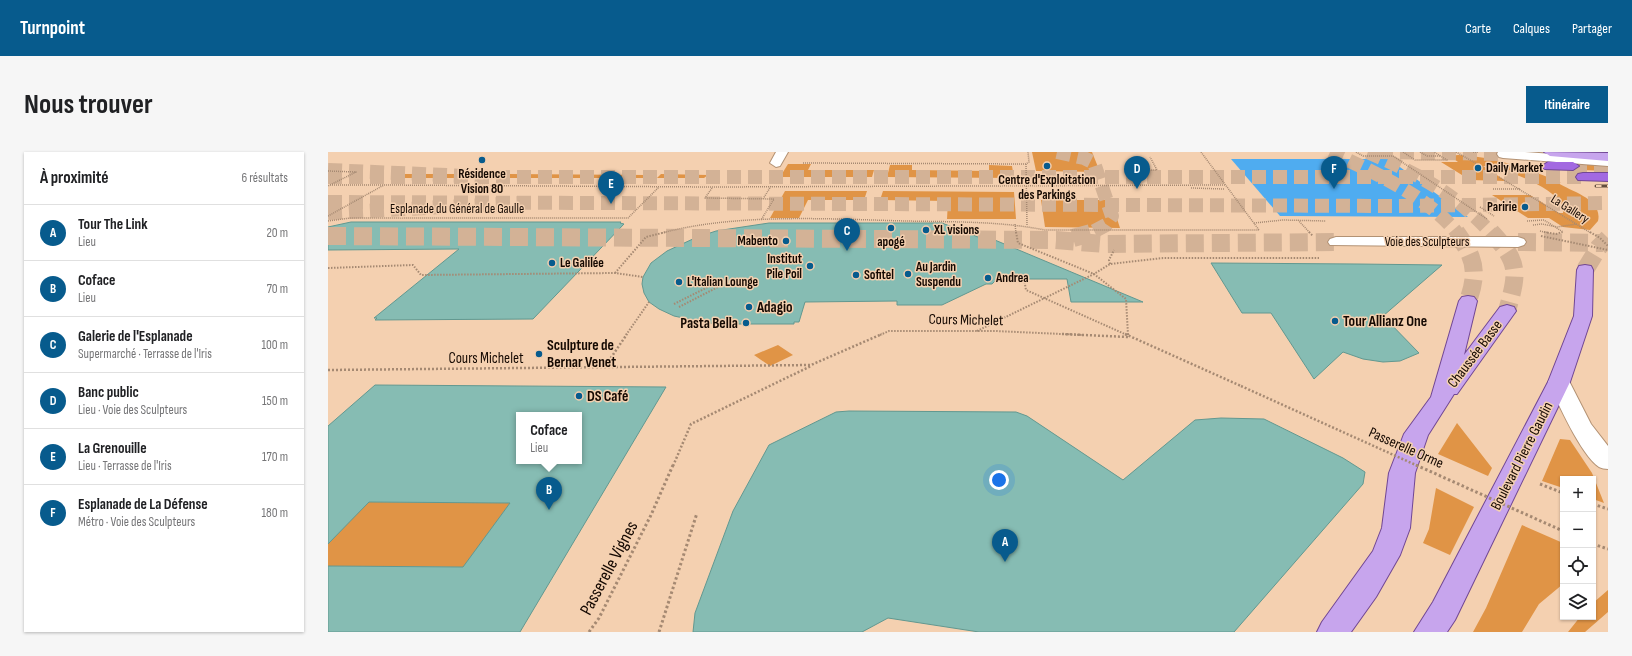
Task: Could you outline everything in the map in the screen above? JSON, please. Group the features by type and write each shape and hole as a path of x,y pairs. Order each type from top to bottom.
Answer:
{"highway":[{"path":"1548,166 1573,166"},
{"path":"1583,177 1608,177"}],"main road":[{"path":"1550,152 1608,157"},
{"name":"Boulevard Pierre Gaudin","path":"1430,632 1444,611 1559,382 1584,316 1585,270"},
{"path":"1442,398 1468,301"},
{"name":"Chaussée Basse","path":"1333,632 1365,588 1386,555 1396,528 1402,473 1416,434 1507,311"}],"street":[{"path":"1504,154 1531,154 1608,162"},
{"name":"Voie des Sculpteurs","path":"1336,242 1518,242"},
{"path":"1559,382 1578,422 1592,445 1608,461"}],"path":[{"path":"1027,225 1026,164 1029,162 1028,152"},
{"path":"615,273 646,237 684,227 761,220 862,220 1015,224 1027,225 1045,230 1259,230 1200,152"},
{"path":"1356,152 1363,156 1393,156 1491,221 1483,221"},
{"path":"1403,152 1415,160 1447,160 1434,152"},
{"path":"1420,152 1427,156 1441,156"},
{"path":"1456,152 1489,171"},
{"path":"1473,152 1478,152"},
{"path":"1137,157 1144,170 1157,170 1150,158"},
{"path":"1143,158 1150,170"},
{"path":"796,163 1026,164"},
{"path":"328,172 356,172 329,185"},
{"name":"La Gallery","path":"1496,175 1578,224 1600,238 1608,246"},
{"path":"329,185 712,187 1226,185"},
{"path":"328,216 384,185"},
{"name":"Esplanade du Général de Gaulle","path":"328,221 350,218 628,218 660,186"},
{"path":"763,199 771,186"},
{"path":"712,187 704,198 774,199 761,220"},
{"path":"1191,188 1224,188"},
{"path":"1493,189 1520,189"},
{"path":"1480,207 1494,216"},
{"path":"1254,223 1298,220 1332,221"},
{"path":"1298,220 1313,237"},
{"path":"1015,224 1018,243 1094,274 1126,299 1128,337"},
{"path":"1557,227 1563,232 1561,234 1542,232 1536,230 1532,225 1542,224 1557,227 1578,224"},
{"path":"1538,235 1608,250"},
{"path":"1110,264 1109,260 1114,250"},
{"path":"976,331 1094,274 1110,264 1163,258 1325,258"},
{"path":"328,268 413,265 421,275 615,273 643,277"},
{"name":"Cours Michelet","path":"1024,279 1026,290 1128,337 1241,386"},
{"path":"674,304 712,285"},
{"path":"680,307 718,287"},
{"path":"604,368 649,302"},
{"name":"Cours Michelet","path":"651,515 691,424 811,365 889,331 976,331 1128,337"},
{"name":"Cours Michelet","path":"328,370 811,365"},
{"name":"Passerelle Orme","path":"1241,386 1560,530"},
{"path":"1540,484 1560,492"},
{"path":"1596,505 1608,509"},
{"path":"659,632 697,513"},
{"name":"Passerelle Vignes","path":"589,632 598,618 651,515"},
{"path":"1596,545 1608,549"}],"shaded area":[{"path":"1032,152 1092,152 1100,172 1036,171"},
{"path":"1458,155 1484,158 1511,164 1561,183 1558,183 1585,197 1596,207 1598,221 1590,230 1563,227 1549,218 1528,218 1492,195 1530,195 1559,213 1563,213 1563,206 1558,199 1539,185 1515,174 1492,167 1483,166 1506,181 1470,180 1441,162 1458,162 1450,156"},
{"path":"1563,161 1608,163 1608,171 1581,170"},
{"path":"788,164 811,164 808,170 874,170 872,177 780,177"},
{"path":"890,165 912,165 912,170 989,171 989,165 1012,166 1014,178 887,177"},
{"path":"399,174 487,174 481,178 392,178"},
{"path":"502,174 647,175 643,178 496,178"},
{"path":"661,174 708,175 704,178 657,178"},
{"path":"785,191 867,191 864,200 808,200 799,218 770,218"},
{"path":"883,191 1014,192 1016,219 947,219 948,201 880,200"},
{"path":"1041,200 1111,200 1120,228 1045,227"},
{"path":"778,345 793,355 770,366 754,355"},
{"path":"1457,423 1492,468 1488,476 1438,454"},
{"path":"1560,439 1570,440 1593,476 1560,476 1560,487 1542,481"},
{"path":"1596,483 1604,503 1596,500"},
{"path":"1436,488 1474,507 1450,555 1423,543 1429,529"},
{"path":"369,502 510,503 466,567 328,566 328,541"},
{"path":"1522,525 1560,542 1560,586 1539,604 1522,632 1473,632 1486,608"},
{"path":"1608,590 1608,612 1585,632 1568,632 1578,620 1596,620 1596,600"}],"water":[{"path":"1231,159 1389,159 1468,217 1280,216"}],"building":[{"name":"Le Galilée","path":"351,222 621,222 620,223 624,224 533,319 375,320 377,318 374,318 459,249 328,250 328,227"},
{"name":"Sofitel","path":"769,223 942,223 978,237 990,238 1143,302 1071,302 1067,279 997,279 992,284 986,284 942,305 897,305 897,301 805,302 799,322 794,322 794,324 706,323 674,316 659,309 649,302 644,293 642,284 643,277 651,263 667,251 695,238 716,231"},
{"name":"Tour Allianz One","path":"1211,263 1442,265 1383,316 1419,353 1400,361 1383,362 1363,359 1343,352 1314,379 1271,313 1242,313"},
{"path":"375,385 666,387 520,632 328,632 328,566 463,567 510,503 369,502 328,544 328,426"},
{"path":"836,412 1016,412 1027,416 1123,480 1195,420 1221,418 1264,419 1343,458 1365,472 1363,484 1234,632 979,632 888,618 862,632 693,632 695,613 733,511 769,445"}],"tunnel":[{"path":"1057,152 1084,158 1094,163 1112,216 1106,225 1092,233"},
{"path":"1330,152 1363,167 1415,196 1445,220 1457,233"},
{"path":"1368,152 1403,168 1434,185 1463,206 1491,233"},
{"path":"1379,152 1503,154"},
{"path":"1573,166 1608,166"},
{"path":"328,170 491,177"},
{"path":"328,177 1583,177"},
{"path":"328,202 1398,206 1608,203"},
{"path":"328,213 522,203"},
{"path":"1456,232 1467,249 1473,264 1473,281 1468,301"},
{"path":"1491,232 1507,252 1512,260 1514,268 1513,287 1507,311"},
{"path":"1073,238 1092,233"},
{"path":"328,236 1056,240 1104,244 1336,242"},
{"path":"1585,270 1599,247 1608,238"},
{"path":"1518,242 1603,243"}],"railway":[{"path":"1596,186 1608,186"}],"place":[{"name":"Résidence Vision 80","path":"482,160"},
{"name":"Centre d'Exploitation des Parkings","path":"1047,166"},
{"name":"Daily Market","path":"1478,168"},
{"name":"Banc public","path":"1137,189"},
{"name":"Esplanade de La Défense","path":"1334,189"},
{"name":"La Grenouille","path":"611,204"},
{"name":"Paririe","path":"1525,207"},
{"name":"apogé","path":"891,228"},
{"name":"XL visions","path":"926,230"},
{"name":"Mabento","path":"786,241"},
{"name":"Galerie de l'Esplanade","path":"847,251"},
{"name":"Le Galilée","path":"552,263"},
{"name":"Institut Pile Poil","path":"810,266"},
{"name":"Au Jardin Suspendu","path":"908,274"},
{"name":"Sofitel","path":"856,275"},
{"name":"Andrea","path":"988,278"},
{"name":"L'Italian Lounge","path":"679,282"},
{"name":"Adagio","path":"749,307"},
{"name":"Tour Allianz One","path":"1335,321"},
{"name":"Pasta Bella","path":"746,323"},
{"name":"Sculpture de Bernar Venet","path":"539,354"},
{"name":"DS Café","path":"579,396"},
{"name":"Coface","path":"549,510"},
{"name":"Tour The Link","path":"1005,562"}]}
